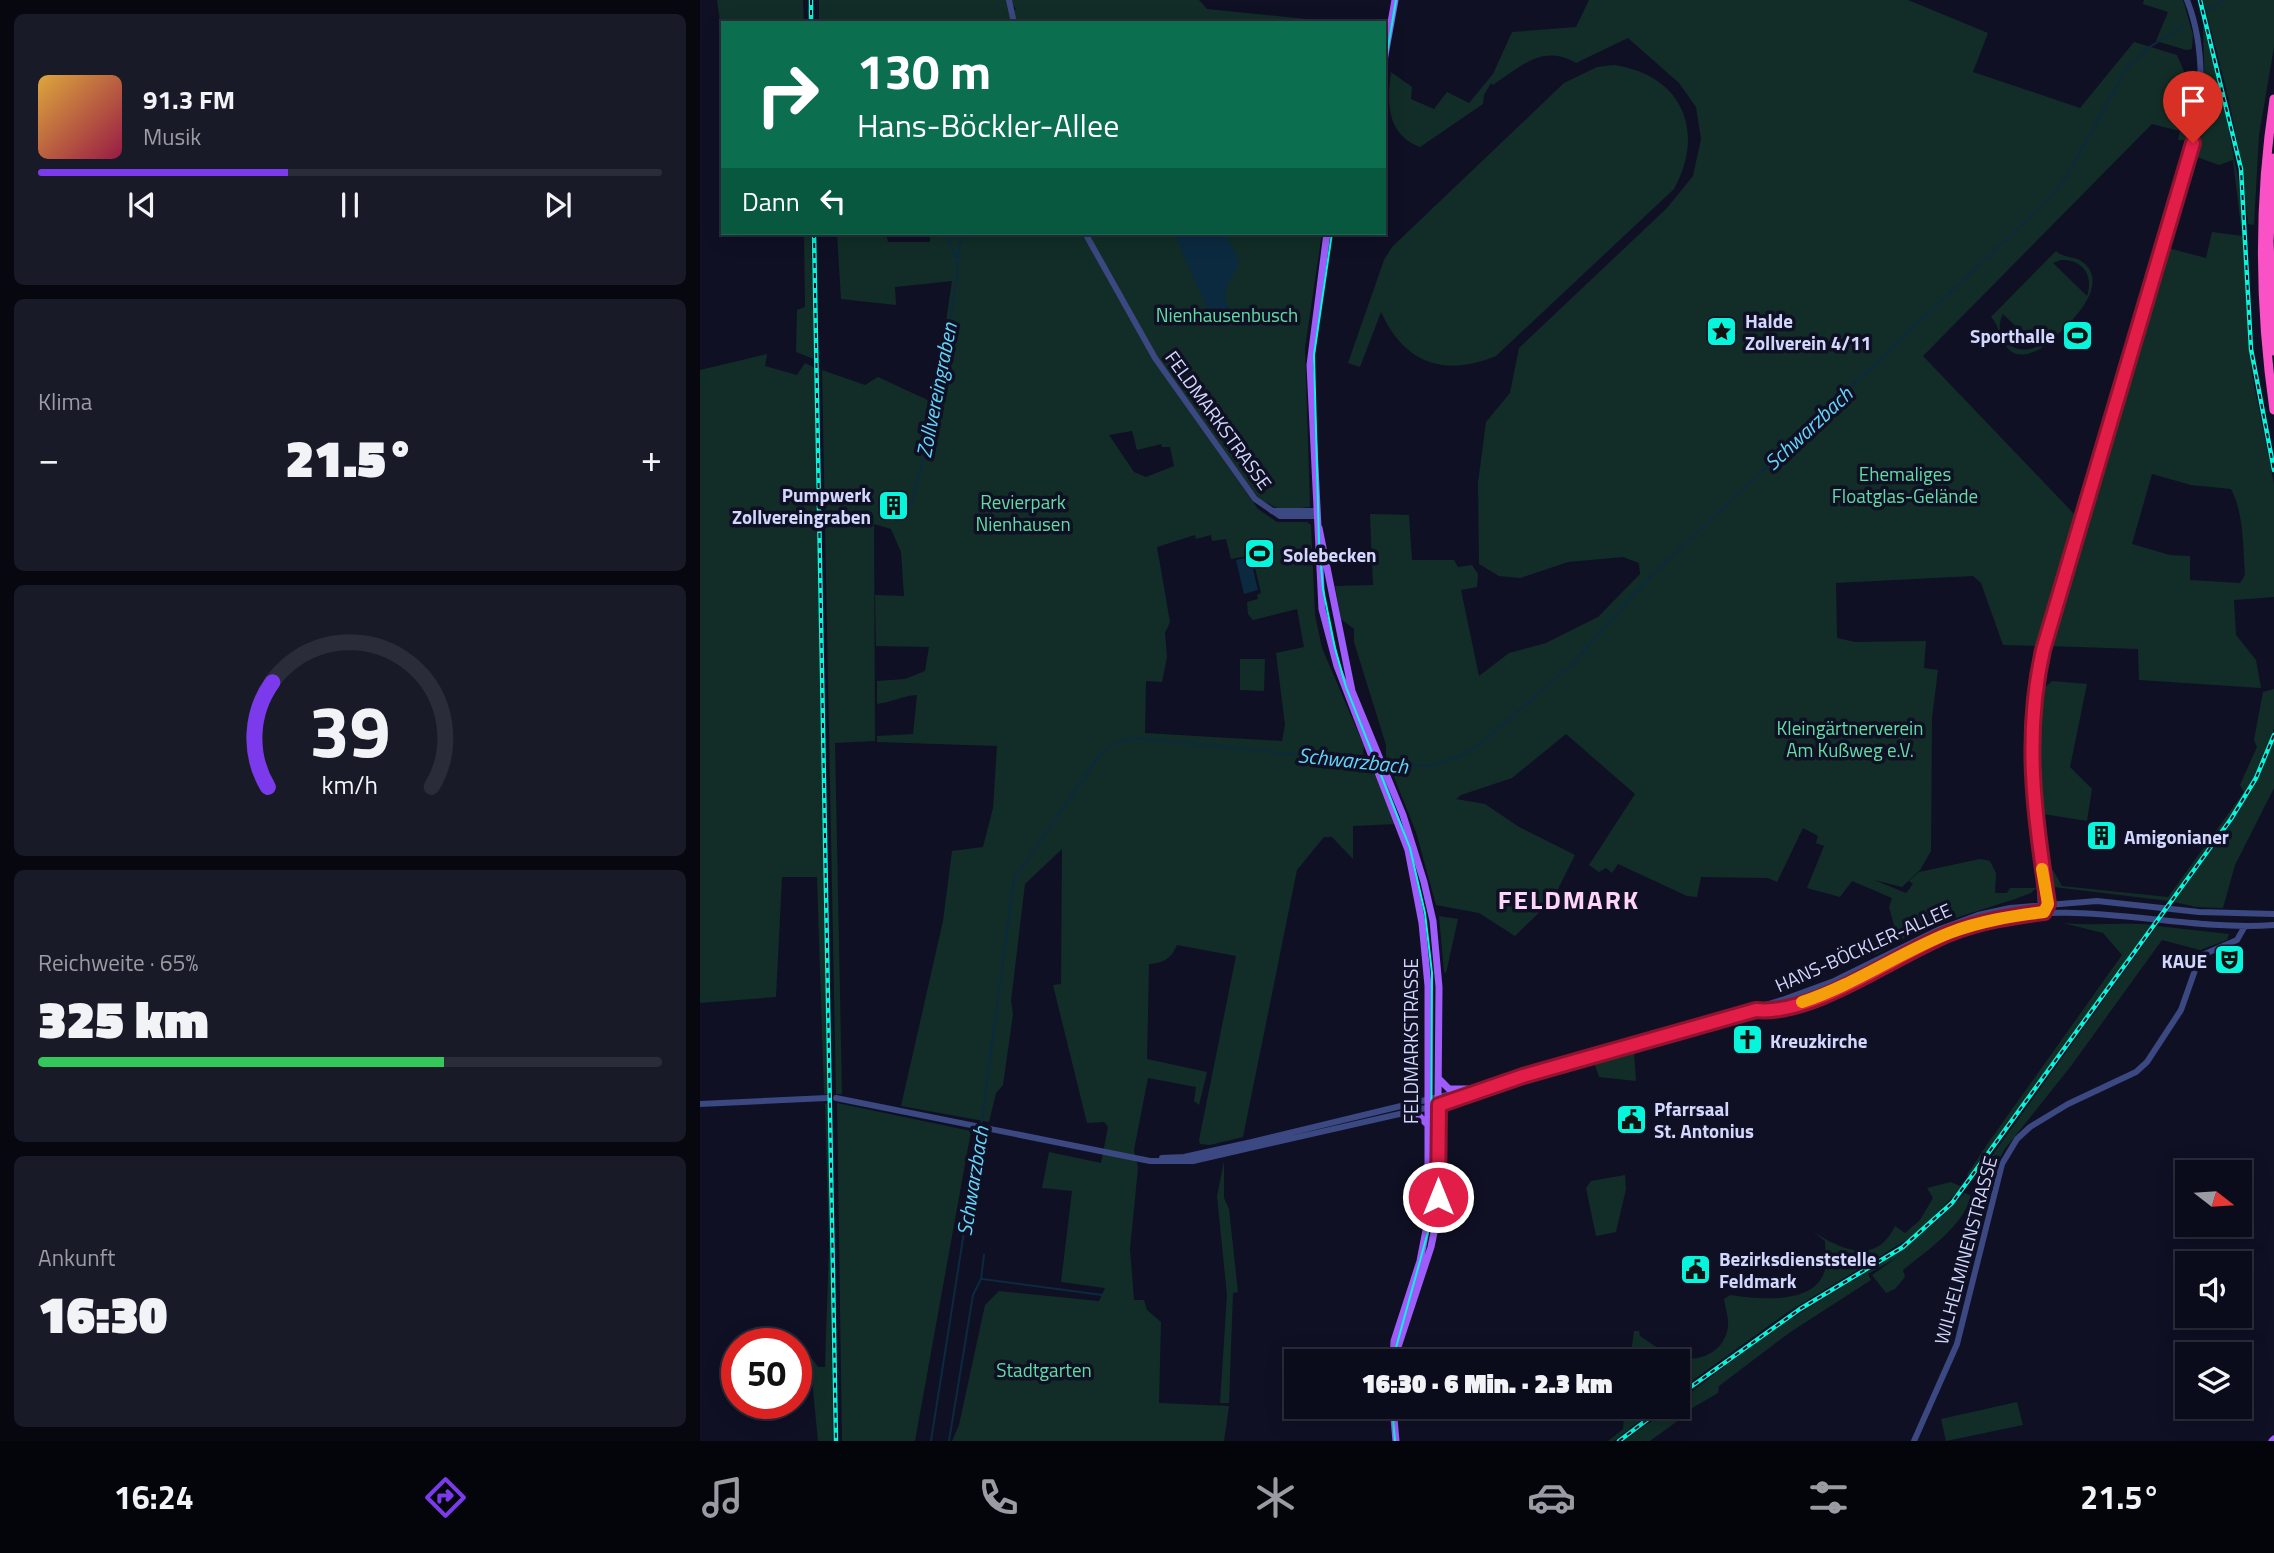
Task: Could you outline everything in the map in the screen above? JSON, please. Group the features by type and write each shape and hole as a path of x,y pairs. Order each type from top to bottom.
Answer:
{"highway":[{"path":"2274,99 2262,204 2261,267 2264,327 2274,410"},
{"path":"2274,158 2269,280 2274,351"}],"main road":[{"path":"1386,56 1395,0"},
{"path":"1316,517 1310,351 1327,235"},
{"name":"FELDMARKSTRASSE","path":"1316,517 1322,609 1331,648 1413,843 1432,912 1439,987 1437,1218 1397,1349"},
{"name":"FELDMARKSTRASSE","path":"1380,767 1406,843 1422,923 1428,986 1426,1124 1429,1220 1420,1261 1394,1349"},
{"path":"1438,1077 1445,1087 1467,1089"},
{"path":"1407,1112 1419,1116 1426,1124"},
{"path":"1394,1419 1396,1441"}],"street":[{"path":"1009,0 1014,21"},
{"path":"2038,846 2048,904 2044,912 2038,905 2038,846 2031,727 2040,659 2198,119 2200,57 2196,30 2187,0"},
{"name":"FELDMARKSTRASSE","path":"1086,235 1155,358 1255,499 1270,511 1285,517 1316,517"},
{"name":"HANS-BÖCKLER-ALLEE","path":"1783,1004 1952,924 1978,915 2038,905 2097,901 2199,912 2274,914"},
{"name":"HANS-BÖCKLER-ALLEE","path":"1194,1158 1427,1104 1835,990 1949,933 2001,918 2044,912 2245,926 2274,925"},
{"name":"WILHELMINENSTRASSE","path":"1914,1441 1957,1344 2002,1164 2011,1147 2030,1127 2052,1113 2142,1067 2181,1010 2200,956 2237,940 2245,926"},
{"name":"HANS-BÖCKLER-ALLEE","path":"1438,1101 1467,1089 1501,1083"},
{"path":"700,1104 827,1098"},
{"path":"836,1098 1140,1158 1194,1158"},
{"name":"HANS-BÖCKLER-ALLEE","path":"1194,1158 1407,1112 1427,1104"}],"green space":[{"path":"717,0 803,0 804,21 721,21 721,29"},
{"path":"819,0 1007,0 1010,9 1016,10 1011,0 1199,0 1207,9 1326,21 819,21"},
{"path":"1589,0 1908,0 1988,33 1973,72 2080,108 2134,42 2177,55 2196,99 2190,140 2178,140 2180,131 2152,124 1923,356 2077,517 2040,646 2003,645 1981,583 1973,576 1836,583 1837,638 1855,642 1926,641 1924,668 1938,670 1932,718 1931,851 1920,870 1902,887 1874,880 1906,893 1913,884 1909,881 1919,872 1980,859 1990,861 1996,873 1995,893 2007,893 2010,888 2036,888 2031,893 2015,899 1918,930 1875,955 1882,936 1895,929 1889,907 1892,898 1852,881 1840,897 1807,888 1824,846 1816,843 1818,836 1803,828 1777,882 1768,878 1701,877 1697,897 1687,896 1618,864 1612,873 1606,868 1599,872 1589,865 1635,794 1566,734 1512,778 1456,799 1485,804 1519,827 1575,855 1553,899 1515,936 1479,913 1436,905 1416,832 1386,757 1386,745 1354,642 1354,629 1341,619 1335,586 1373,585 1370,514 1409,515 1412,560 1454,560 1458,567 1472,565 1478,574 1477,587 1461,590 1479,676 1509,653 1546,643 1598,617 1640,574 1639,563 1623,557 1568,562 1520,578 1499,576 1479,564 1478,483 1486,422 1510,393 1519,348 1667,208 1693,176 1701,139 1696,107 1679,83 1628,38 1576,63 1553,55 1542,56 1522,65 1493,85 1491,83 1484,95 1483,104 1420,147 1401,134 1391,116 1389,105 1391,72 1412,87 1411,99 1434,109 1447,92 1469,103 1493,74 1512,32 1576,27"},
{"path":"2144,0 2183,0 2193,35 2192,49 2186,50 2156,41 2168,12 2143,4"},
{"path":"2203,0 2274,0 2274,47 2259,135 2254,225 2248,224 2237,139"},
{"path":"2203,24 2223,100 2241,195 2252,375 2274,484 2274,597 2234,600 2236,635 2256,660 2261,688 2139,680 2138,649 2049,646 2165,269 2168,248 2206,258 2212,232 2242,236 2233,160 2219,165 2194,156 2205,101","holes":["2152,474 2191,485 2231,489 2242,531 2245,575 2240,583 2190,580 2190,556 2170,555 2132,544"]},
{"path":"1614,65 1657,80 1671,93 1682,109 1687,127 1688,147 1674,189 1496,356 1459,365 1428,361 1402,344 1381,312 1360,367 1348,363 1384,260 1392,247 1564,83 1597,67"},
{"path":"804,235 811,235 814,359 796,352 797,310 805,307"},
{"path":"837,235 886,235 888,242 930,242 930,235 1322,235 1305,348 1310,507 1281,510 1259,499 1155,362 1258,509 1277,522 1307,522 1311,525 1315,615 1322,648 1364,746 1363,753 1372,773 1376,774 1396,824 1353,826 1353,859 1332,837 1324,837 1297,870 1243,1137 1210,1145 1200,1144 1199,1140 1236,956 1177,945 1166,959 1149,964 1147,1059 1207,1072 1199,1105 1194,1101 1196,1087 1148,1078 1134,1150 1138,1168 1130,1249 1134,1300 1144,1300 1147,1310 1161,1322 1159,1403 1229,1406 1224,1441 952,1441 959,1425 985,1305 999,1291 1099,1301 1105,1288 1061,1282 1072,1191 1042,1188 1049,1152 1101,1163 1108,1127 1104,1122 1087,1123 1053,985 1061,984 1062,849 1025,884 1011,1001 1013,1014 1003,1085 996,1093 989,1122 901,1106 943,921 952,851 983,847 993,808 997,746 877,742 877,736 913,734 917,695 877,704 877,681 905,679 925,671 929,647 876,646 875,595 904,596 901,552 891,529 874,524 875,741 835,743 842,1094 836,1094 822,370 865,385 878,377 934,403 952,281 895,287 896,305 841,299","holes":["1132,431 1137,450 1161,444 1162,447 1170,447 1174,466 1146,477 1134,472 1109,435","1195,535 1196,539 1211,535 1212,541 1226,539 1231,559 1252,555 1261,593 1257,595 1258,599 1247,602 1248,614 1253,620 1297,609 1304,647 1276,653 1285,725 1282,741 1145,733 1146,681 1162,682 1167,657 1165,633 1170,622 1157,547"]},
{"path":"2056,251 2081,261 2092,275 2088,298 2080,311 2040,349 2027,354 2010,351 2005,345 1991,317","holes":["2061,260 2075,262 2085,270 2089,282 2087,296 2053,263","2003,314 2036,346 2036,347 2020,349 2007,342 2000,330"]},
{"path":"767,354 765,366 797,375 805,363 815,368 828,1094 824,1094 817,877 782,877 776,997 700,1003 700,370"},
{"path":"1240,659 1265,659 1264,691 1240,690"},
{"path":"2052,681 2087,684 2070,767 2092,789 2087,821 2043,814 2038,736 2041,691"},
{"path":"2274,689 2274,727 2259,770 2231,817 2169,901 2054,887 2048,870 2053,870 2062,886 2168,897 2244,792 2240,785 2257,747 2254,740 2263,692"},
{"path":"2274,741 2274,788 2235,865 2223,908 2196,907 2174,902 2239,812"},
{"path":"1439,916 1458,919 1446,973 1444,972"},
{"path":"2063,923 2152,925 1970,1177 1967,1175 1986,1146 2122,955 2103,933"},
{"path":"2157,926 2229,934 2227,940 2200,950 2162,940 2071,1066 2004,1150 1990,1178 1976,1178"},
{"path":"1634,1052 1636,1081 1599,1077 1595,1065"},
{"path":"828,1103 833,1441 818,1441 812,1380 812,1359 818,1367 825,1367 829,1246 825,1104"},
{"path":"837,1103 971,1131 915,1441 842,1441"},
{"path":"1224,1161 1224,1198 1229,1209 1238,1292 1233,1293 1229,1403 1220,1403 1227,1295 1217,1196"},
{"path":"1625,1175 1626,1189 1616,1232 1596,1236 1586,1188 1591,1181"},
{"path":"1951,1182 1962,1187 1918,1233 1788,1312 1690,1382 1690,1359 1715,1350 1726,1336 1728,1323 1724,1299 1730,1295 1784,1298 1810,1290 1819,1282 1826,1267 1825,1241 1811,1230 1845,1248 1867,1250 1878,1247 1895,1226 1905,1233 1920,1220 1933,1198 1927,1188"},
{"path":"1965,1193 1971,1196 1960,1218 1943,1238 1903,1270 1905,1277 1895,1289 1886,1293 1872,1275 1896,1258 1868,1274 1871,1280 1789,1333 1719,1386 1718,1393 1690,1409 1690,1393 1766,1336 1885,1260 1927,1230"},
{"path":"1634,1331 1639,1331 1640,1336 1660,1349 1632,1349"},
{"path":"2017,1402 2023,1425 1946,1441 1941,1419"},
{"path":"1624,1419 1642,1419 1614,1441 1608,1441 1623,1429"},
{"path":"1654,1419 1680,1419 1650,1441 1624,1441"}],"water":[{"path":"1175,235 1226,235 1240,263 1226,293 1232,317 1219,323 1213,322"},
{"path":"1250,557 1258,590 1244,594 1236,560"}],"waterway":[{"name":"Schwarzbach","path":"2207,11 2224,0"},
{"name":"Schwarzbach","path":"1384,763 1429,766 1459,757 1482,743 1573,663 1646,581 2049,199 2068,174 2126,69 2148,48 2185,25"},
{"name":"Zollvereingraben","path":"899,509 905,510 912,502 937,407 958,270 947,235"},
{"name":"Zollvereingraben","path":"958,259 961,235"},
{"name":"Schwarzbach","path":"981,1125 1014,879 1102,752 1120,741 1137,738 1371,762"},
{"name":"Schwarzbach","path":"931,1441 980,1131"},
{"path":"949,1441 973,1295 981,1279 984,1255"},
{"path":"982,1279 1102,1295"}],"tram line":[{"path":"1386,59 1396,0"},
{"path":"1332,235 1314,355 1319,542 1323,589 1346,687 1410,848 1425,913 1432,973 1431,1221 1396,1349"},
{"path":"1393,1419 1395,1441"}],"railway":[{"path":"811,0 811,21"},
{"path":"2200,0 2241,169 2251,349 2274,470"},
{"path":"814,235 836,1441"},
{"path":"1690,1387 1800,1309 1903,1247 1952,1203 2231,819 2256,778 2274,735"},
{"path":"1619,1441 1648,1419"}],"slow traffic":[{"path":"1802,1002 1835,990 1949,933 2013,915 2044,912 2048,904 2042,869"}],"place":[{"name":"Halde Zollverein 4/11","path":"1722,331"},
{"name":"Sporthalle","path":"2078,335"},
{"name":"Pumpwerk Zollvereingraben","path":"894,505"},
{"name":"Solebecken","path":"1260,554"},
{"name":"Amigonianer","path":"2101,836"},
{"name":"KAUE","path":"2230,960"},
{"name":"Kreuzkirche","path":"1747,1040"},
{"name":"Pfarrsaal St. Antonius","path":"1631,1119"},
{"name":"Bezirksdienststelle Feldmark","path":"1696,1269"}],"district":[{"name":"FELDMARK","path":"1569,899"}],"route":[{"path":"1438,1197 1439,1105 1523,1076 1756,1010 1767,1011 1797,1004 1835,990 1949,933 2013,915 2044,912 2048,904 2038,846 2031,764 2031,721 2035,685 2043,650 2193,143"}],"park label":[{"name":"Nienhausenbusch","path":"1227,314"},
{"name":"Ehemaliges Floatglas-Gelände","path":"1905,484"},
{"name":"Revierpark Nienhausen","path":"1023,512"},
{"name":"Kleingärtnerverein Am Kußweg e.V.","path":"1850,738"},
{"name":"Stadtgarten","path":"1044,1369"}]}
